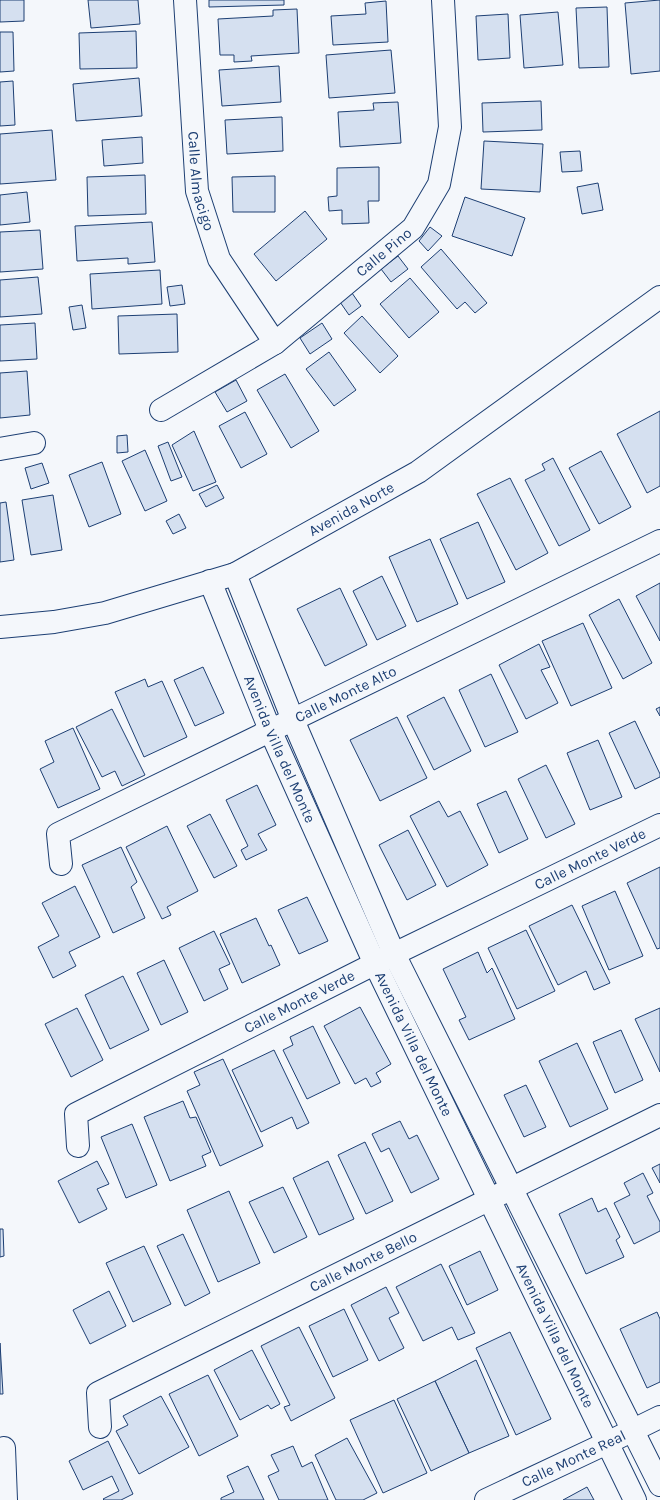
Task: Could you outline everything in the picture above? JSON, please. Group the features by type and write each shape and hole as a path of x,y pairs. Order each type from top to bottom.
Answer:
{"street":[{"name":"Calle Almacigo","path":"185,0 197,191 219,259 274,343"},
{"name":"Calle Pino","path":"161,410 274,343 413,228 439,184 450,127 443,0"},
{"name":"Avenida Norte","path":"0,627 54,622 105,612 235,574 418,472 660,297"},
{"path":"0,449 34,443"},
{"name":"Calle Monte Alto","path":"61,864 58,834 660,541"},
{"name":"Avenida Villa del Monte","path":"235,574 293,720 394,954 660,1485"},
{"name":"Avenida Villa del Monte","path":"210,582 270,730 375,964 634,1500"},
{"name":"Calle Monte Verde","path":"78,1146 76,1114 394,954 660,825"},
{"name":"Calle Monte Bello","path":"100,1427 98,1394 660,1115"},
{"name":"Calle Monte Real","path":"486,1500 607,1444 660,1416"},
{"path":"4,1448 6,1500"}],"building":[{"path":"0,0 24,0 24,21 0,22"},
{"path":"88,0 138,0 140,24 91,28"},
{"path":"209,0 284,0 284,5 209,7"},
{"path":"660,0 660,71 631,74 625,3"},
{"path":"386,1 388,42 333,45 331,16 366,14 365,3"},
{"path":"607,7 609,67 579,68 576,8"},
{"path":"297,9 299,53 251,56 252,61 234,62 234,55 220,55 218,19 273,16 273,10"},
{"path":"558,12 563,65 524,68 520,15"},
{"path":"508,14 510,58 478,60 476,16"},
{"path":"136,31 137,68 80,69 79,33"},
{"path":"0,32 13,32 14,71 0,72"},
{"path":"391,50 395,93 329,98 326,55"},
{"path":"279,66 281,102 222,106 219,70"},
{"path":"139,78 142,116 76,121 73,84"},
{"path":"13,81 15,125 0,126 0,82"},
{"path":"541,101 542,130 483,132 482,103"},
{"path":"398,102 401,143 340,147 338,112 374,110 373,103"},
{"path":"282,117 283,151 227,154 225,120"},
{"path":"52,130 56,180 0,184 0,134"},
{"path":"142,137 143,163 104,166 102,140"},
{"path":"484,141 543,144 540,192 481,189"},
{"path":"580,151 582,171 562,172 560,152"},
{"path":"379,167 379,201 368,201 369,223 342,224 342,210 329,211 328,197 337,196 337,168"},
{"path":"145,175 146,214 88,216 87,177"},
{"path":"275,176 275,212 233,212 232,177"},
{"path":"598,183 603,210 582,214 577,187"},
{"path":"27,192 30,222 0,225 0,195"},
{"path":"465,197 525,218 512,256 452,236"},
{"path":"305,211 327,239 276,281 254,254"},
{"path":"152,222 155,262 128,264 128,258 77,261 75,226"},
{"path":"430,227 442,236 428,251 419,241"},
{"path":"40,230 43,269 0,272 0,232"},
{"path":"441,249 487,303 475,313 465,302 457,309 421,267"},
{"path":"398,256 408,269 391,282 381,269"},
{"path":"160,270 162,304 92,309 90,274"},
{"path":"38,277 42,314 0,317 0,280"},
{"path":"410,278 439,312 409,338 380,304"},
{"path":"182,285 185,304 170,306 167,287"},
{"path":"352,293 361,306 349,315 340,302"},
{"path":"82,305 86,328 73,330 69,307"},
{"path":"177,314 178,352 119,354 118,316"},
{"path":"362,316 398,356 380,373 344,333"},
{"path":"35,323 37,359 0,361 0,325"},
{"path":"322,323 332,339 310,354 300,338"},
{"path":"329,352 356,390 334,406 306,369"},
{"path":"27,371 30,415 0,418 0,373"},
{"path":"285,374 319,431 291,448 257,390"},
{"path":"236,380 247,401 227,412 215,392"},
{"path":"660,411 660,486 647,493 617,434"},
{"path":"245,412 267,454 241,468 219,426"},
{"path":"194,431 216,482 193,491 172,445"},
{"path":"127,435 128,452 117,453 117,436"},
{"path":"168,442 182,477 171,481 158,446"},
{"path":"145,450 167,501 145,511 122,461"},
{"path":"601,451 631,507 599,524 569,468"},
{"path":"553,458 590,530 559,546 525,480 545,470 542,464"},
{"path":"102,462 121,514 89,527 69,475"},
{"path":"42,463 49,483 31,489 25,468"},
{"path":"510,478 548,553 516,570 477,494"},
{"path":"217,485 224,498 206,507 199,494"},
{"path":"53,495 62,550 31,555 22,500"},
{"path":"6,502 14,560 0,562 0,503"},
{"path":"179,514 186,528 173,534 166,521"},
{"path":"478,522 505,582 467,599 440,539"},
{"path":"430,539 458,604 417,622 389,557"},
{"path":"382,576 406,626 377,640 353,591"},
{"path":"660,583 660,641 636,596"},
{"path":"340,588 367,645 325,666 297,609"},
{"path":"619,599 652,663 623,679 589,615"},
{"path":"583,623 612,688 571,706 542,641"},
{"path":"539,644 550,667 541,670 558,703 526,719 499,665"},
{"path":"203,667 224,713 195,726 174,680"},
{"path":"491,674 518,732 485,747 459,690"},
{"path":"145,679 148,687 162,681 187,737 144,757 115,692"},
{"path":"444,697 471,751 434,770 407,716"},
{"path":"660,707 660,716 656,709"},
{"path":"112,709 145,775 122,786 115,771 102,777 76,727"},
{"path":"397,717 427,778 380,801 350,740"},
{"path":"635,721 660,774 660,777 635,789 609,733"},
{"path":"73,728 100,789 58,808 40,769 54,762 45,741"},
{"path":"598,740 622,797 590,810 567,753"},
{"path":"546,765 575,824 546,838 518,779"},
{"path":"257,785 276,825 258,834 267,850 246,860 241,850 248,846 226,800"},
{"path":"506,791 528,839 499,853 477,804"},
{"path":"439,801 448,817 460,811 488,865 447,887 410,816"},
{"path":"210,814 237,866 214,878 187,826"},
{"path":"167,826 198,891 167,907 171,915 162,919 126,847"},
{"path":"408,830 436,885 407,900 379,845"},
{"path":"121,847 137,882 131,887 145,918 113,933 82,865"},
{"path":"660,867 660,948 657,949 627,883"},
{"path":"75,886 100,937 69,952 76,966 53,978 38,947 59,936 42,903"},
{"path":"615,891 643,956 609,970 582,906"},
{"path":"307,897 328,941 299,954 278,910"},
{"path":"572,905 610,983 594,990 586,971 558,985 529,926"},
{"path":"256,918 280,965 242,983 220,934"},
{"path":"526,930 555,991 517,1009 488,948"},
{"path":"214,931 230,964 219,969 228,989 204,1001 179,948"},
{"path":"478,952 487,973 492,968 515,1019 469,1040 459,1020 466,1017 443,969"},
{"path":"164,960 188,1012 161,1025 137,973"},
{"path":"123,976 149,1030 110,1049 85,995"},
{"path":"360,1007 391,1064 376,1073 381,1082 371,1087 366,1078 355,1084 324,1026"},
{"path":"77,1008 103,1060 71,1077 45,1024"},
{"path":"660,1008 660,1072 635,1019"},
{"path":"313,1026 340,1083 307,1099 283,1050 293,1045 290,1037"},
{"path":"621,1030 643,1080 615,1093 593,1042"},
{"path":"577,1043 608,1109 570,1127 539,1061"},
{"path":"274,1050 309,1123 297,1129 292,1117 261,1132 232,1070"},
{"path":"223,1059 263,1146 220,1166 187,1091 200,1085 194,1072"},
{"path":"526,1085 546,1127 524,1137 504,1095"},
{"path":"183,1101 190,1118 196,1117 211,1152 202,1156 206,1166 170,1181 144,1117"},
{"path":"400,1121 409,1139 417,1135 439,1179 411,1193 389,1148 381,1152 372,1134"},
{"path":"132,1124 157,1185 126,1198 101,1137"},
{"path":"365,1142 393,1201 366,1214 338,1155"},
{"path":"97,1161 109,1184 97,1189 107,1209 79,1223 58,1181"},
{"path":"328,1161 354,1219 319,1235 293,1178"},
{"path":"660,1164 660,1183 652,1168"},
{"path":"643,1173 653,1193 647,1196 660,1222 660,1231 634,1244 614,1203 630,1195 624,1183"},
{"path":"283,1187 307,1237 274,1253 249,1202"},
{"path":"229,1191 260,1263 218,1282 187,1210"},
{"path":"592,1198 598,1212 606,1208 620,1237 616,1240 624,1257 586,1274 559,1214"},
{"path":"0,1229 3,1229 4,1256 0,1257"},
{"path":"183,1234 210,1293 185,1306 157,1246"},
{"path":"144,1246 171,1304 133,1322 106,1263"},
{"path":"480,1251 498,1290 467,1305 449,1266"},
{"path":"441,1264 475,1333 458,1340 452,1327 423,1341 396,1287"},
{"path":"386,1287 399,1313 389,1318 404,1348 379,1361 351,1305"},
{"path":"109,1291 126,1326 90,1344 73,1310"},
{"path":"344,1309 368,1360 333,1377 309,1326"},
{"path":"657,1312 660,1319 660,1382 647,1388 620,1329"},
{"path":"299,1327 335,1398 291,1421 284,1407 290,1405 261,1346"},
{"path":"510,1332 551,1419 516,1435 476,1348"},
{"path":"0,1343 3,1394 0,1394"},
{"path":"252,1350 280,1404 271,1409 268,1405 240,1420 214,1370"},
{"path":"476,1360 509,1436 469,1453 435,1381"},
{"path":"208,1375 238,1436 199,1456 169,1394"},
{"path":"435,1381 469,1453 431,1471 397,1399"},
{"path":"161,1396 189,1447 139,1474 116,1431 128,1425 123,1416"},
{"path":"394,1400 427,1473 383,1493 350,1420"},
{"path":"347,1438 377,1493 363,1500 336,1500 315,1455"},
{"path":"108,1441 133,1494 121,1500 103,1499 119,1491 112,1476 83,1490 69,1461"},
{"path":"293,1446 302,1467 312,1462 328,1500 279,1500 268,1476 279,1471 271,1455"},
{"path":"248,1466 264,1500 221,1500 221,1498 234,1492 227,1476"},
{"path":"587,1487 594,1500 563,1500"}]}
